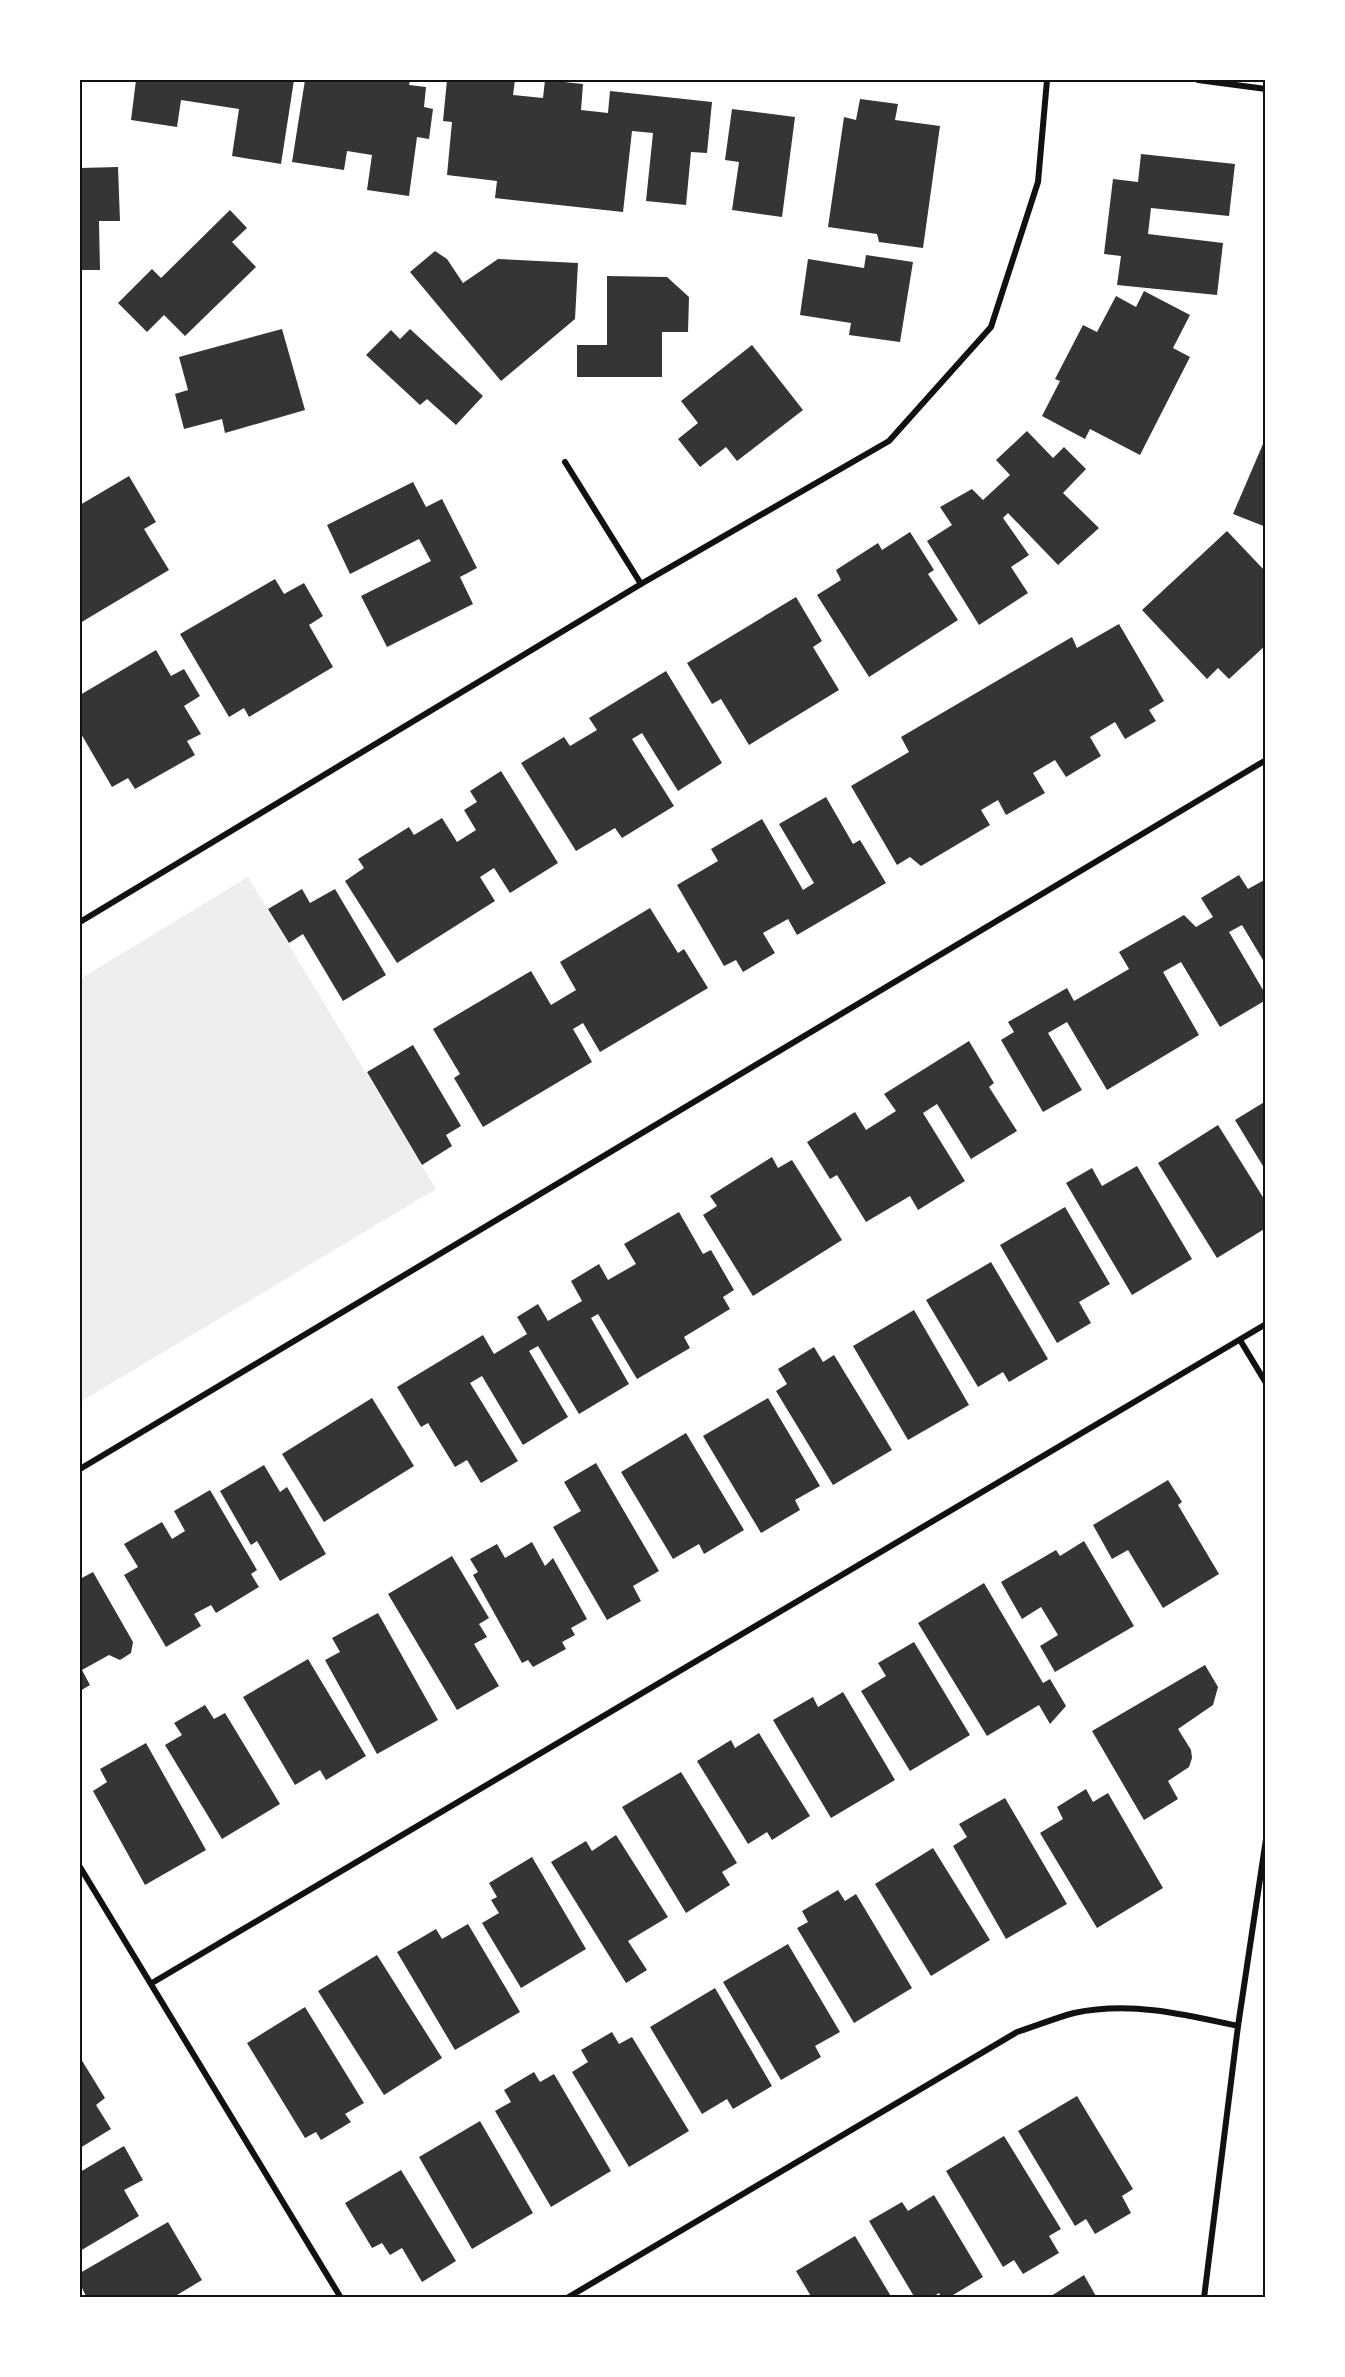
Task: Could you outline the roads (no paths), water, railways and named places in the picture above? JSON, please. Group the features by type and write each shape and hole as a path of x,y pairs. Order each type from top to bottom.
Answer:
{"street":[{"path":"80,922 641,584 890,441 991,327 1038,182 1047,80"},
{"path":"1198,80 1266,89"},
{"path":"565,462 641,584"},
{"path":"80,1469 1266,760"},
{"path":"152,1983 1266,1324"},
{"path":"1240,1340 1266,1383"},
{"path":"1204,2298 1238,2026 1266,1839"},
{"path":"80,1867 341,2298"},
{"path":"567,2298 1017,2032 1074,2013 1124,2008 1172,2011 1238,2026"}]}
